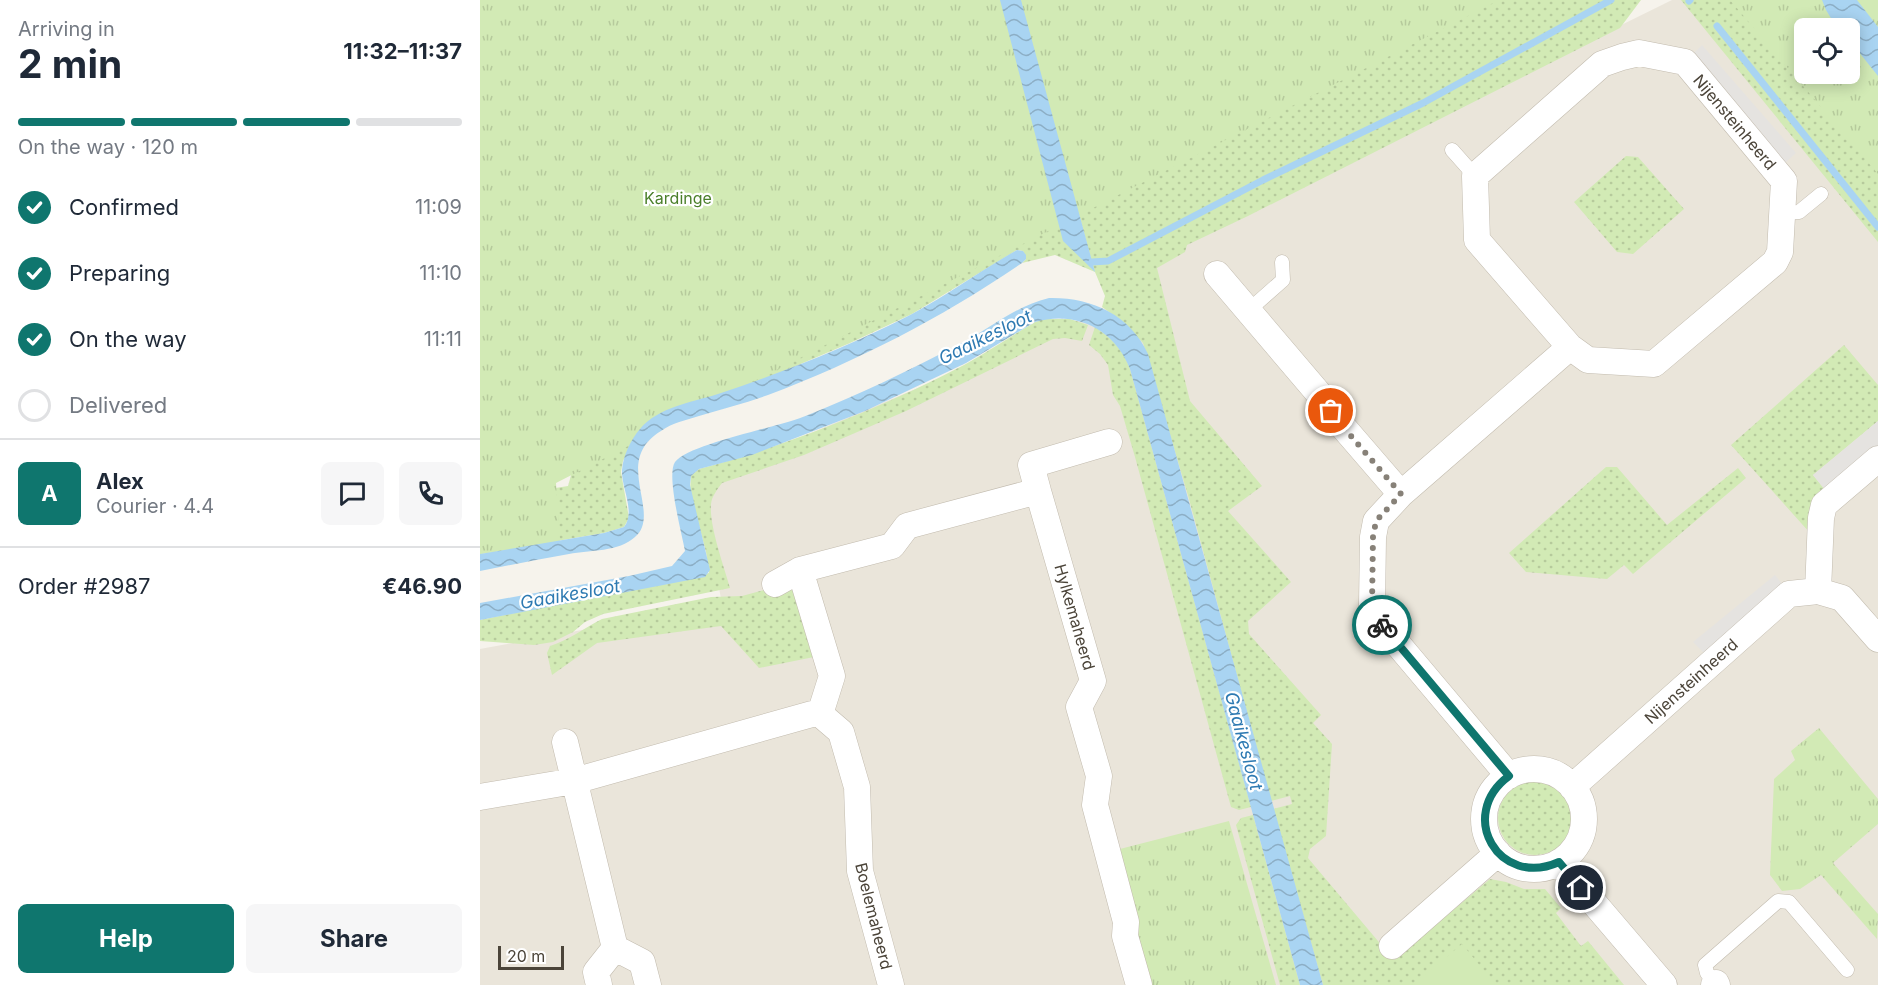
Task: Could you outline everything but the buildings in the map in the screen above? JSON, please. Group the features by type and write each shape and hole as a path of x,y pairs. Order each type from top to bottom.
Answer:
{"street":[{"name":"Nijensteinheerd","path":"1639,53 1685,62 1784,181 1782,213 1780,252 1775,262 1654,364 1588,360 1570,347 1477,240 1475,176 1602,64 1639,53"},
{"path":"1217,274 1325,400 1338,421 1401,494"},
{"path":"1509,776 1375,617 1372,606 1373,537 1376,521 1401,494 1570,347"},
{"name":"Hylkemaheerd","path":"1110,442 1031,465 1093,681 1079,707 1099,776 1095,805 1126,922 1125,936 1139,985"},
{"path":"1818,591 1821,518 1824,505 1878,459"},
{"path":"776,584 800,570 892,546 907,526 1038,490"},
{"path":"480,797 574,780 812,714 820,714 832,676 800,570"},
{"name":"Nijensteinheerd","path":"1572,787 1789,594 1818,591 1842,598 1878,639"},
{"name":"Boelemaheerd","path":"820,714 841,732 857,787 860,871 891,985"},
{"path":"565,741 615,948 642,962 648,985"},
{"path":"1531,769 1543,770 1554,773 1572,787 1583,809 1582,834 1569,855 1559,862 1538,869 1506,861 1498,853 1487,834 1485,812 1493,791 1509,776 1531,769"},
{"path":"1392,946 1498,853"},
{"path":"1559,862 1662,984"},
{"path":"599,985 596,972 615,948"}],"lane":[{"path":"1452,150 1475,176"},
{"path":"1782,213 1799,212 1821,194"},
{"path":"1249,310 1283,280 1282,262"},
{"path":"1716,984 1707,973 1705,965 1778,902 1789,902 1847,970"}],"shaded area":[{"path":"1672,0 1701,0 1878,215 1878,985 480,985 480,649 722,604 699,480 1118,304 1120,272"},
{"path":"1702,45 1796,153 1776,171 1685,62"},
{"path":"1878,421 1878,448 1826,491 1813,475"},
{"path":"1775,575 1786,589 1705,654 1693,642"}],"green space":[{"name":"Kardinge","path":"480,0 1499,0 556,483 560,543 480,554"},
{"path":"1021,0 1641,0 1620,28 1187,245 1185,252 1157,268 1190,401 1262,486 1228,511 1291,582 1248,621 1249,634 1321,715 1313,723 1332,744 1326,836 1310,849 1308,858 1394,960 1490,879 1524,889 1545,889 1561,908 1556,913 1581,946 1588,941 1624,985 1323,985 1273,809 1292,804 1290,796 1271,801 1189,499 1143,343 1122,321 1102,307 1105,296 1095,272 1055,255 1022,263 1026,259 1023,251 1017,250 912,314 850,343 770,377 681,405 632,442 623,461 621,472 629,518 624,527 604,533 480,554 480,500 568,486 584,429 961,88 1094,270"},
{"path":"1681,0 1822,0 1810,18 1794,18 1794,84 1860,84 1860,76 1878,76 1878,242"},
{"path":"1730,0 1878,0 1878,174 1801,84 1860,84 1860,18 1794,18 1794,75"},
{"path":"1626,156 1638,157 1684,209 1633,254 1617,252 1574,202"},
{"path":"1044,319 1070,319 1088,325 1082,341 1065,338 1053,339 906,411 804,455 722,483 712,498 711,513 730,588 603,614 585,622 573,632 553,642 534,645 480,641 480,620 709,573 706,552 690,491 691,476 699,469 801,437 867,411 964,365 1035,322"},
{"path":"1095,327 1116,345 1130,369 1251,807 1239,810 1231,807 1135,457 1120,406 1113,395 1108,365 1089,345"},
{"path":"1844,345 1878,385 1878,421 1813,475 1826,491 1810,533 1731,445"},
{"path":"1606,467 1617,467 1667,525 1738,468 1746,478 1633,574 1624,565 1607,579 1526,572 1509,553"},
{"path":"793,582 814,657 759,668 721,626 597,643 552,675 547,653 550,646 602,619 711,597 742,596"},
{"path":"1819,728 1878,799 1878,824 1833,863 1878,914 1877,939 1821,875 1800,889 1782,891 1770,875 1774,779 1795,760 1791,751"},
{"path":"1535,781 1556,787 1566,797 1572,818 1566,839 1556,849 1535,855 1514,849 1504,839 1498,818 1504,797 1514,787"},
{"path":"1253,815 1300,985 1280,985 1236,825 1241,818"},
{"path":"1229,821 1276,985 1149,985 1135,935 1139,929 1116,850"},
{"path":"1462,944 1496,985 1413,985"}],"water":[{"path":"1000,0 1021,0 1095,272 1063,241"},
{"path":"1822,0 1857,0 1878,27 1878,76 1860,54 1860,18 1831,18"},
{"path":"1017,250 1023,251 1026,255 1022,263 931,320 867,353 760,398 679,422 661,431 647,443 640,457 638,471 644,515 642,527 628,542 604,550 569,554 480,571 480,554 604,533 624,527 629,514 622,477 624,459 637,433 656,415 676,406 767,377 865,337 925,307"},
{"name":"Gaaikesloot","path":"1049,298 1064,298 1094,305 1120,318 1131,328 1148,354 1323,985 1300,985 1130,369 1114,343 1092,326 1065,319 1035,322 966,363 865,411 752,455 699,469 691,476 690,485 710,570 705,577 480,620 480,603 672,566 685,551 672,479 675,462 684,455 698,448 808,415 901,374 968,340 1024,307"}],"waterway":[{"path":"1092,262 1108,261 1263,180 1423,103 1611,0"},
{"path":"1717,26 1878,227"}],"way so far":[{"path":"1331,411 1401,494 1376,521 1373,537 1372,606 1375,617 1382,625"}],"route":[{"path":"1382,625 1509,776 1493,791 1485,812 1487,834 1491,844 1506,861 1516,866 1538,869 1559,862 1581,888"}]}
